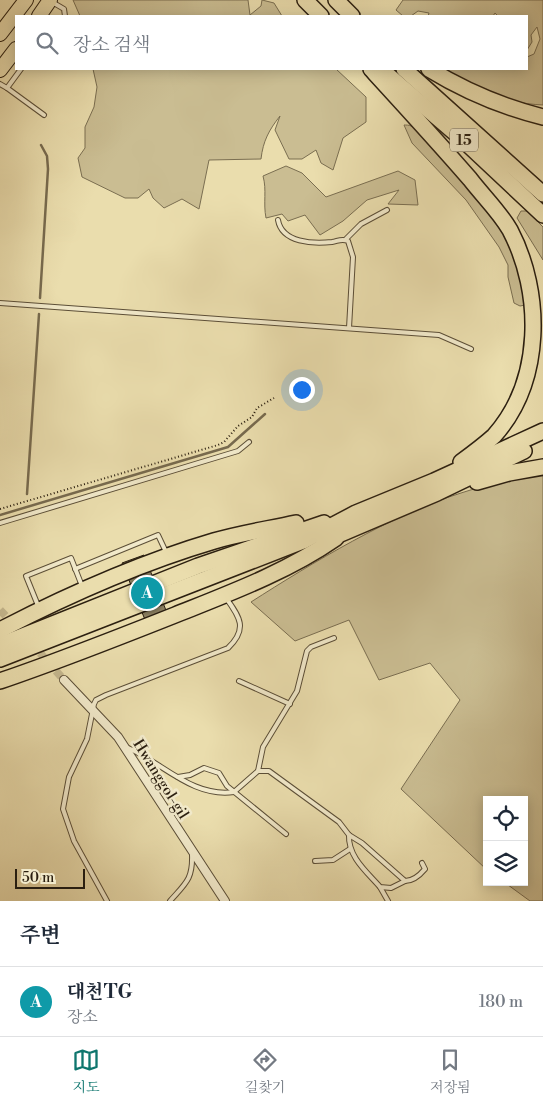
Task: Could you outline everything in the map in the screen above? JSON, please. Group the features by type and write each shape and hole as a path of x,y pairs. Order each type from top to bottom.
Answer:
{"highway":[{"path":"0,34 26,0"},
{"path":"41,15 50,0"},
{"path":"305,0 320,15"},
{"path":"336,0 351,15"},
{"path":"0,70 15,51"},
{"path":"372,70 462,171 509,228 521,250 530,276 534,303 534,354 521,397 494,436 435,487"},
{"name":"15","path":"382,70 461,138 543,215"},
{"name":"15","path":"405,70 543,194"},
{"path":"431,70 451,82 492,101 543,117"},
{"path":"0,670 226,582 344,533 543,431"},
{"path":"0,645 198,566 435,487 543,442"},
{"path":"435,487 543,467"},
{"path":"0,630 39,610 84,591 168,557 215,541 356,513"},
{"path":"0,659 304,541 356,513"},
{"path":"0,681 60,661 225,595 316,552 344,533"}],"street":[{"name":"Hwanggol-gil","path":"64,680 124,746 225,901"}],"lane":[{"path":"50,0 64,9 65,15"},
{"path":"7,88 20,70"},
{"path":"0,84 44,114"},
{"path":"278,220 281,231 287,236 320,243 346,239 361,224 387,210"},
{"path":"346,239 353,257 349,328"},
{"path":"0,303 444,336 471,349"},
{"path":"0,523 238,451 249,442"},
{"path":"75,569 158,536 168,557"},
{"path":"39,610 26,576 71,558 84,591"},
{"path":"107,901 78,850 63,809 69,777 87,739 96,700 228,648 239,635 241,627 238,615 225,595"},
{"path":"124,746 142,753 195,787 210,792 234,792 258,771 264,747 297,691 306,650 334,638"},
{"path":"240,680 290,704"},
{"path":"178,777 190,775 204,768 219,773 223,782 286,834"},
{"path":"258,771 269,771 278,776 339,822 348,835 362,843 404,881"},
{"path":"348,835 350,849 380,887 388,901"},
{"path":"315,861 333,860 350,849"},
{"path":"170,901 188,880 192,872 192,852"},
{"path":"380,887 391,888 404,881 409,881 424,869 422,863"}],"path":[{"path":"0,509 218,445 238,426 252,417 257,408 274,398"}],"shaded area":[{"path":"73,0 248,0 250,15 80,15"},
{"path":"262,0 274,3 281,15 250,15 261,6"},
{"path":"403,0 543,0 543,105 528,104 502,98 443,70 528,70 528,57 534,54 540,39 537,27 531,35 532,42 528,48 528,15 497,15 495,13 494,15 428,15 429,13 418,11 412,15 402,15 396,10"},
{"path":"93,70 337,70 366,97 366,122 343,138 333,170 321,163 316,150 302,159 289,159 275,130 280,116 267,136 261,159 209,160 199,209 182,199 164,208 153,198 149,189 138,198 125,198 82,177 78,158 85,148 85,127 94,107 97,87"},
{"path":"404,125 411,126 420,132 447,160 478,197 509,239 521,271 525,305 520,306 514,303 508,277 508,265 499,247 466,200 412,143"},
{"path":"286,166 302,173 326,197 398,171 415,180 418,205 388,204 399,190 367,200 343,221 320,235 305,215 288,221 282,214 266,218 263,176"},
{"path":"521,211 527,211 543,227 543,260 517,218"},
{"path":"543,472 543,901 530,901 509,886 528,886 528,796 483,796 483,866 401,789 460,700 430,663 379,680 349,620 295,641 251,602 326,556 380,527 434,502 492,484"}],"building":[{"path":"144,555 171,623 150,632 122,563"}],"waterway":[{"path":"40,298 48,169 47,156 41,145"},
{"path":"27,494 39,314"},
{"path":"0,515 228,447 265,414"}],"tunnel":[{"path":"0,610 14,625"},
{"path":"32,644 64,680"}],"place":[{"name":"대천TG","path":"147,593"}]}
